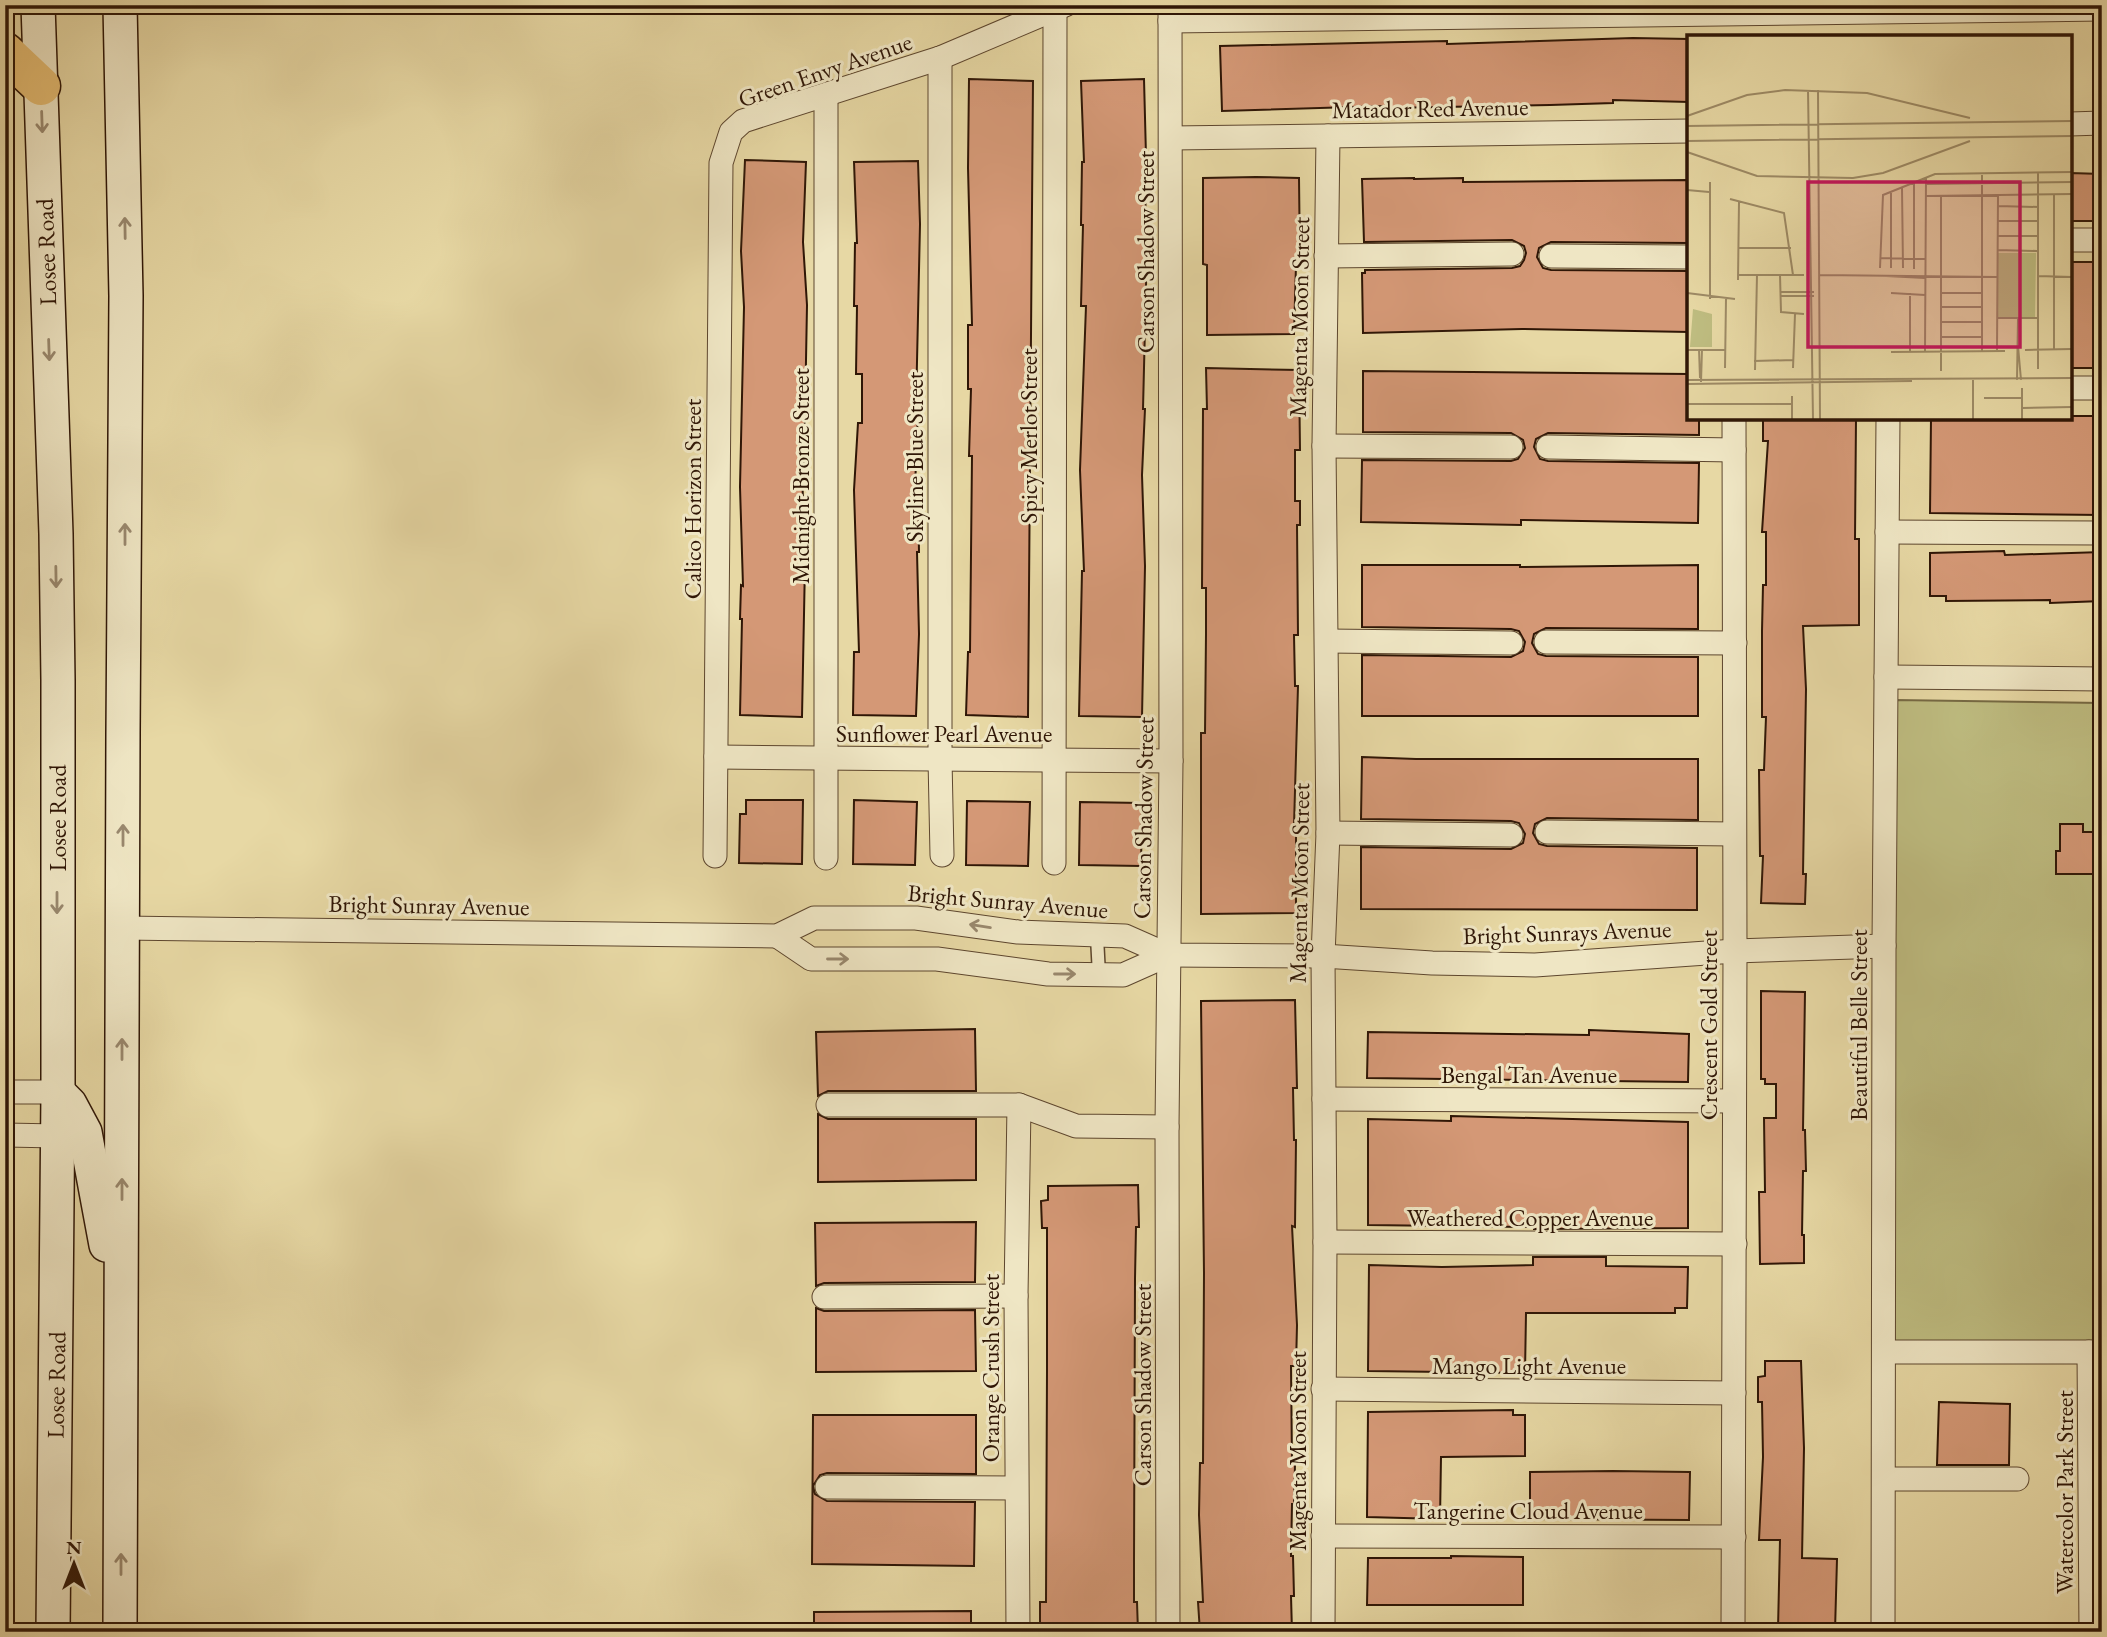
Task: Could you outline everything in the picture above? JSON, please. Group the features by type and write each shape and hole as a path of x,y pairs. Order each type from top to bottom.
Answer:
{"highway":[{"path":"5,52 41,86"}],"main road":[{"name":"Losee Road","path":"38,5 56,534 58,1136 53,1632"},
{"path":"120,5 127,296 120,1632"},
{"path":"58,1092 70,1104 85,1132 121,1326"}],"street":[{"name":"Green Envy Avenue","path":"726,144 731,132 743,121 940,58 1060,8"},
{"name":"Spicy Merlot Street","path":"1054,863 1060,8"},
{"path":"1170,13 1736,19 2102,9"},
{"name":"Carson Shadow Street","path":"1168,1632 1170,13"},
{"name":"Skyline Blue Street","path":"940,58 942,855"},
{"name":"Midnight Bronze Street","path":"826,95 826,858"},
{"path":"2072,124 2102,123"},
{"name":"Matador Red Avenue","path":"1171,138 1687,131"},
{"name":"Magenta Moon Street","path":"1323,1632 1323,956 1328,833 1324,446 1328,136"},
{"name":"Calico Horizon Street","path":"715,856 721,163 726,144"},
{"path":"2072,240 2102,240"},
{"path":"1326,256 1512,254"},
{"path":"1550,256 1687,257"},
{"path":"2072,388 2102,388"},
{"name":"Crescent Gold Street","path":"1733,1632 1734,420"},
{"name":"Beautiful Belle Street","path":"1884,1632 1884,946 1888,420"},
{"path":"1324,446 1511,447"},
{"path":"1549,447 1734,450"},
{"path":"1887,532 2102,533"},
{"path":"1326,641 1511,643"},
{"path":"1546,642 1735,643"},
{"path":"1886,677 2102,679"},
{"name":"Sunflower Pearl Avenue","path":"716,757 1171,761"},
{"path":"1548,832 1734,834"},
{"path":"1328,833 1511,835"},
{"name":"Bright Sunray Avenue","path":"122,928 777,936 814,918 916,918 1018,932 1125,936 1168,954"},
{"path":"777,936 811,959 937,959 1020,972 1123,975 1168,954"},
{"name":"Bright Sunrays Avenue","path":"1168,954 1323,956 1432,963 1535,965 1735,951 1884,946"},
{"path":"5,1092 58,1092"},
{"name":"Bengal Tan Avenue","path":"1324,1099 1733,1101"},
{"path":"828,1105 1019,1105 1076,1126 1167,1127"},
{"name":"Orange Crush Street","path":"1018,1632 1016,1296 1019,1105"},
{"path":"5,1135 58,1136"},
{"name":"Weathered Copper Avenue","path":"1325,1242 1735,1244"},
{"path":"824,1297 1016,1296"},
{"path":"1884,1352 2095,1352"},
{"name":"Watercolor Park Street","path":"2091,1632 2095,1352"},
{"name":"Mango Light Avenue","path":"1323,1389 1734,1392"},
{"path":"1885,1479 2017,1479"},
{"path":"827,1487 1016,1488"},
{"name":"Tangerine Cloud Avenue","path":"1323,1536 1734,1537"}],"lane":[{"path":"1097,937 1099,975"}],"shaded area":[{"path":"1895,700 2102,703 2102,1342 1892,1341"}],"building":[{"path":"1687,39 1687,102 1613,100 1613,103 1550,105 1222,111 1220,46 1447,41 1447,44"},
{"path":"969,79 1033,81 1028,717 966,715 970,652 972,456 969,456 971,389 968,389 968,325 972,325"},
{"path":"1144,79 1147,245 1142,475 1145,566 1142,717 1079,716 1084,571 1080,470 1086,306 1081,306 1084,162 1081,81"},
{"path":"745,160 806,162 803,242 807,305 802,470 805,563 802,717 740,715 741,585 743,586 740,487 744,307 741,251"},
{"path":"918,161 920,224 915,489 918,489 919,634 916,716 853,715 854,652 859,652 854,490 858,423 862,423 862,374 856,374 857,306 854,306 857,243 854,162"},
{"path":"2072,173 2102,174 2102,221 2072,221"},
{"path":"1203,178 1299,178 1300,265 1296,265 1294,334 1207,335 1207,265 1203,264"},
{"path":"1463,178 1463,182 1687,180 1687,243 1551,242 1539,248 1537,257 1543,268 1551,270 1687,271 1687,332 1522,329 1363,333 1362,273 1365,273 1365,270 1512,268 1520,266 1526,253 1524,246 1512,240 1364,242 1362,179"},
{"path":"2072,262 2102,262 2102,368 2072,368"},
{"path":"1206,368 1299,370 1300,450 1295,450 1295,501 1300,501 1300,525 1297,525 1298,635 1294,635 1295,686 1298,686 1294,825 1296,913 1201,914 1201,733 1205,733 1206,634 1206,588 1202,588 1203,409 1207,409"},
{"path":"1363,371 1687,374 1687,420 1699,420 1699,435 1548,433 1536,439 1534,447 1540,459 1548,461 1699,463 1698,523 1521,520 1521,525 1361,522 1362,460 1511,461 1518,459 1525,448 1523,440 1511,433 1363,432"},
{"path":"2072,416 2102,416 2102,515 1930,513 1931,420 2072,420"},
{"path":"1763,420 1856,420 1855,539 1859,539 1859,625 1803,626 1806,689 1803,874 1806,874 1805,904 1761,903 1763,856 1760,856 1759,770 1764,770 1766,717 1762,717 1762,631 1763,585 1766,585 1766,532 1762,532 1768,441 1763,441"},
{"path":"2004,551 2005,555 2102,552 2102,601 1946,601 1946,596 1930,596 1930,553"},
{"path":"1362,565 1698,565 1698,629 1546,628 1534,634 1532,643 1538,654 1546,656 1698,657 1698,716 1362,716 1362,655 1511,657 1523,651 1525,642 1519,631 1511,629 1362,627"},
{"path":"1362,757 1698,759 1698,820 1547,818 1535,824 1533,833 1539,844 1547,846 1697,848 1697,910 1361,909 1361,847 1511,849 1523,843 1525,834 1519,823 1511,821 1361,819"},
{"path":"746,800 803,800 802,864 739,863 740,814 746,814"},
{"path":"854,800 917,802 915,865 853,864"},
{"path":"967,801 1030,802 1028,866 966,865"},
{"path":"1080,802 1142,803 1141,866 1079,865"},
{"path":"2060,824 2083,824 2083,832 2102,832 2102,874 2056,874 2056,851 2060,851"},
{"path":"1761,991 1805,992 1803,1130 1806,1171 1803,1171 1802,1235 1804,1263 1760,1264 1759,1192 1765,1192 1764,1118 1776,1118 1776,1084 1765,1084 1765,1079 1761,1079"},
{"path":"1295,1000 1297,1088 1293,1088 1296,1140 1295,1227 1292,1226 1297,1325 1296,1366 1291,1366 1292,1464 1295,1464 1291,1556 1294,1596 1291,1596 1292,1632 1200,1632 1198,1602 1203,1602 1199,1515 1200,1463 1203,1463 1204,1273 1201,1001"},
{"path":"975,1029 976,1091 828,1091 818,1096 816,1032"},
{"path":"1589,1030 1689,1034 1688,1082 1367,1078 1368,1032 1589,1035"},
{"path":"818,1114 828,1119 976,1119 976,1180 818,1182"},
{"path":"1451,1116 1688,1122 1688,1228 1534,1229 1368,1225 1368,1119 1451,1121"},
{"path":"1138,1185 1134,1602 1137,1602 1138,1632 1047,1632 1047,1628 1040,1628 1040,1602 1046,1602 1047,1371 1047,1228 1042,1228 1041,1201 1048,1200 1048,1186"},
{"path":"976,1222 975,1282 824,1283 816,1286 815,1223"},
{"path":"1533,1257 1606,1257 1606,1266 1688,1267 1687,1308 1675,1308 1675,1313 1526,1313 1525,1373 1368,1371 1369,1265 1533,1265"},
{"path":"816,1308 824,1311 975,1310 976,1371 816,1372"},
{"path":"1765,1361 1801,1361 1804,1448 1802,1558 1837,1559 1835,1631 1778,1629 1780,1540 1759,1540 1763,1457 1762,1402 1758,1402 1758,1377 1765,1376"},
{"path":"1939,1402 2010,1404 2009,1465 1937,1465"},
{"path":"1513,1410 1513,1415 1525,1415 1525,1456 1441,1457 1440,1519 1367,1517 1368,1412"},
{"path":"813,1415 976,1415 976,1474 827,1473 820,1475 813,1486 815,1494 827,1501 975,1502 974,1566 812,1564"},
{"path":"1530,1472 1690,1472 1689,1520 1530,1519"},
{"path":"1523,1557 1523,1605 1367,1605 1368,1558"},
{"path":"971,1611 971,1632 814,1632 814,1612"}]}
